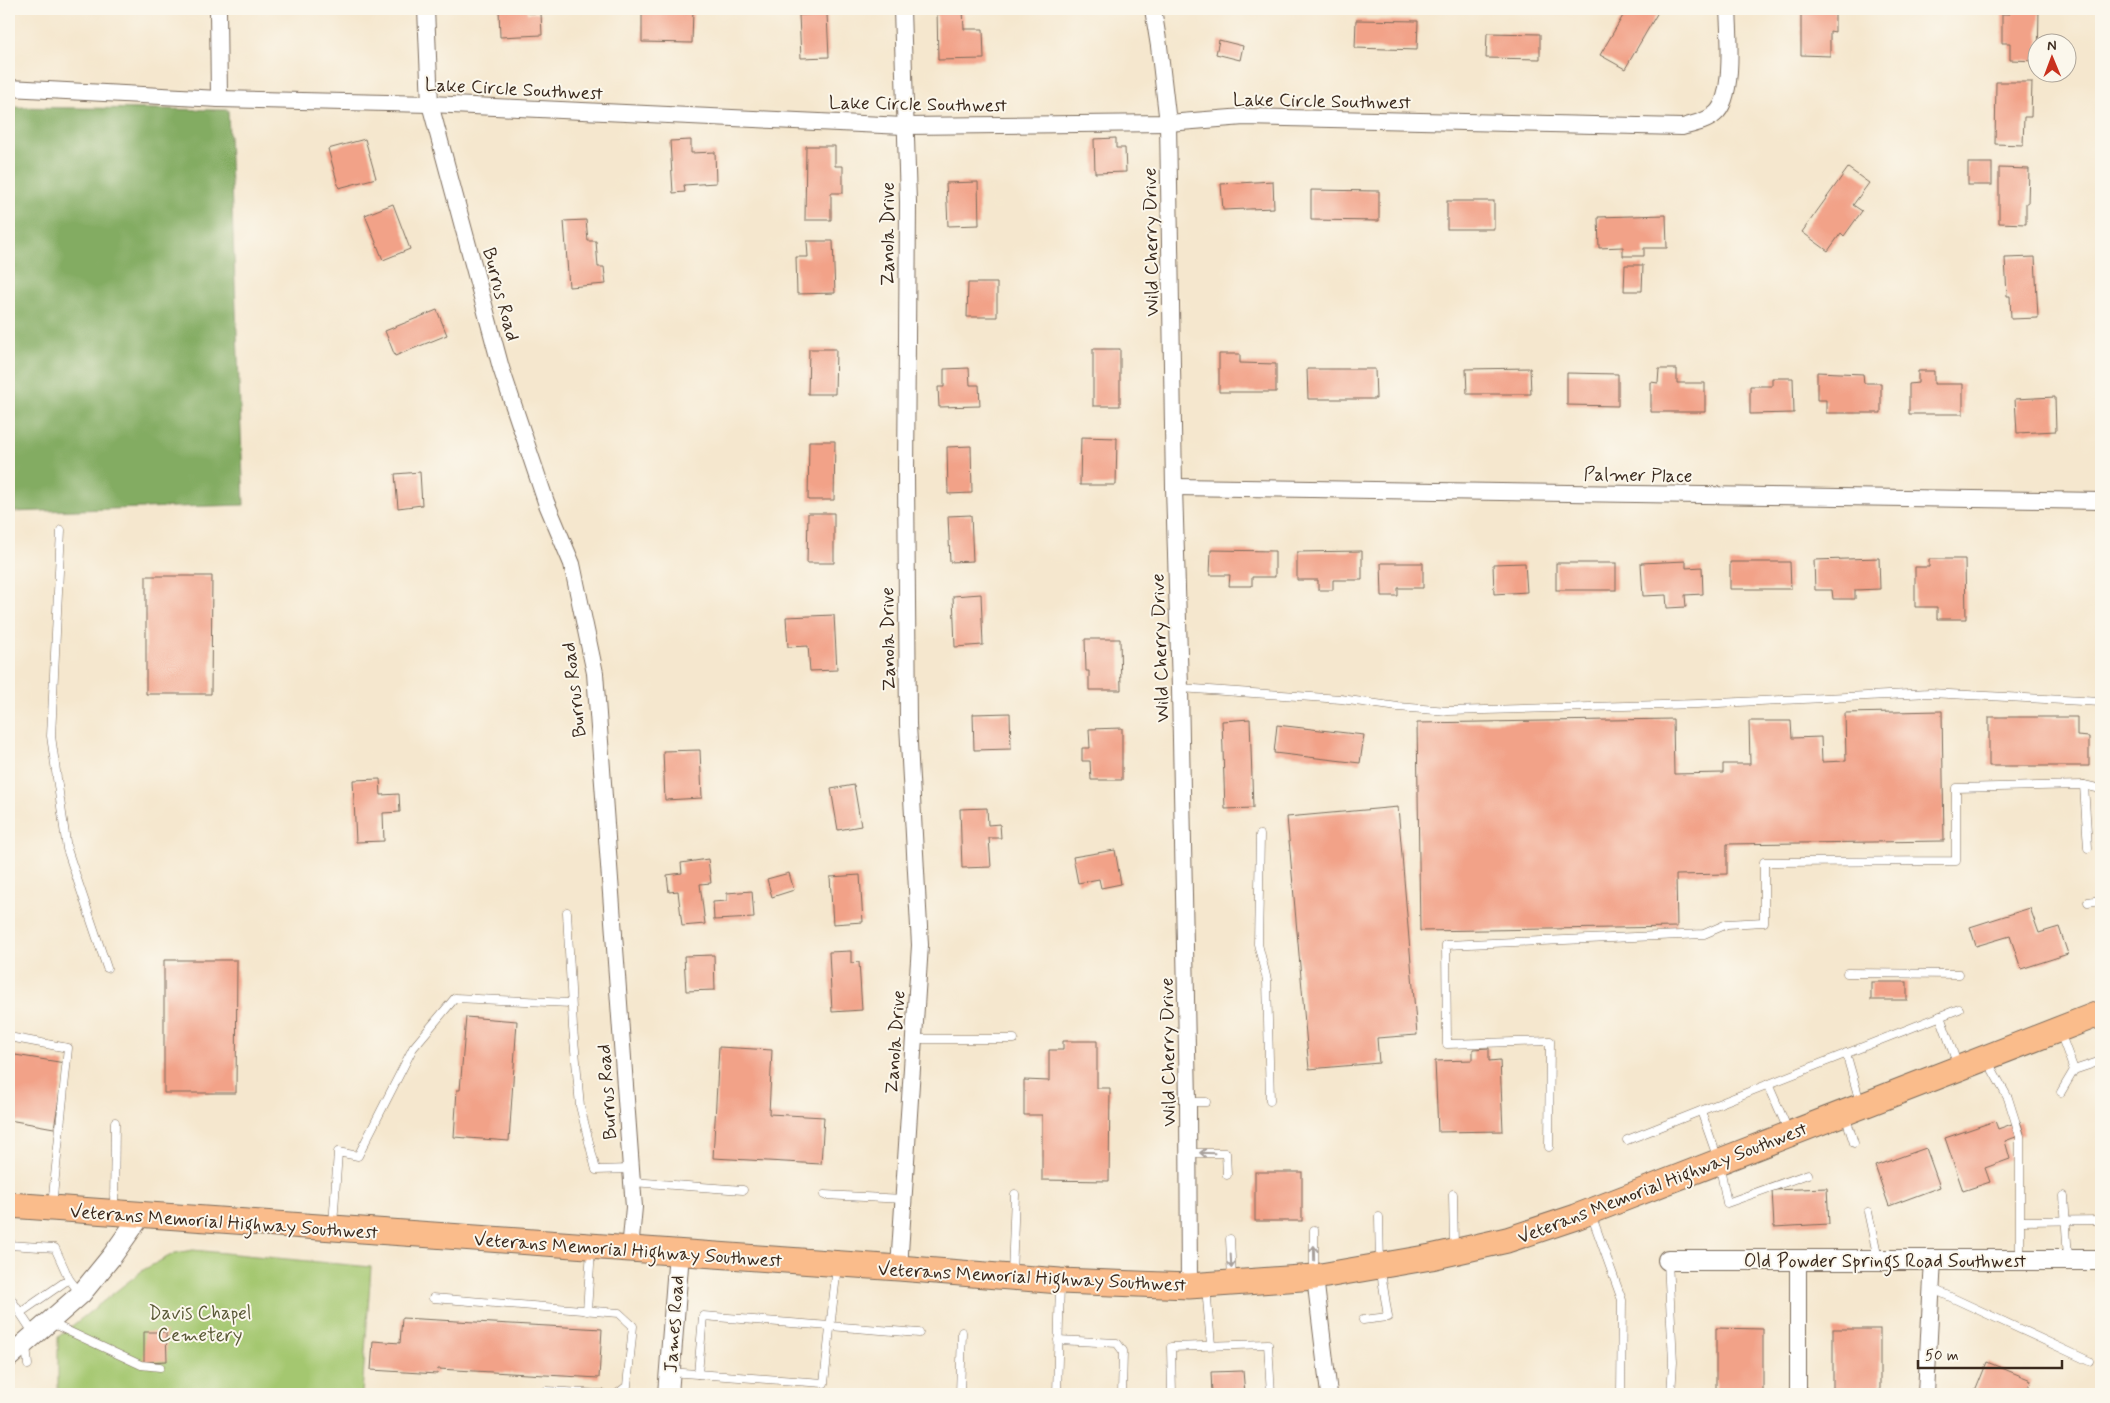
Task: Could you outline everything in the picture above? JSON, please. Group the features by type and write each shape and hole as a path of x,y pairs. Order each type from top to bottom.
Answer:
{"main road":[{"name":"Veterans Memorial Highway Southwest","path":"9,1205 1060,1281 1197,1286 1314,1277 1454,1252 1506,1240 1590,1212 2101,1013"}],"street":[{"path":"218,9 219,99"},
{"name":"Burrus Road","path":"426,9 430,104 501,368 546,502 572,564 595,673 602,798 621,1016 634,1207 630,1250"},
{"name":"Zanola Drive","path":"899,1268 920,945 908,724 906,476 908,202 904,126 902,9"},
{"name":"Wild Cherry Drive","path":"1153,9 1168,123 1188,1153 1197,1286"},
{"name":"Lake Circle Southwest","path":"9,88 219,99 430,104 904,126 1168,123 1244,117 1682,126 1701,122 1716,114 1726,95 1729,60 1728,9"},
{"name":"Palmer Place","path":"1174,487 2101,501"},
{"path":"9,1357 37,1333 75,1286 112,1256 141,1215"},
{"name":"James Road","path":"668,1394 679,1253"},
{"path":"1926,1394 1932,1259"},
{"name":"Old Powder Springs Road Southwest","path":"1668,1260 2101,1260"},
{"path":"1798,1260 1798,1394"},
{"path":"1314,1277 1329,1394"}],"lane":[{"path":"61,530 51,736 67,849 107,968"},
{"path":"1180,688 1341,699 1398,707 1448,711 1697,704 1930,693 2101,702"},
{"path":"2084,785 2088,848"},
{"path":"1549,1147 1550,1041 1447,1044 1446,945 1704,934 1727,924 1764,922 1764,862 1956,861 1956,788 2084,785 2101,788"},
{"path":"1260,835 1258,944 1267,980 1270,1101"},
{"path":"2088,902 2101,900"},
{"path":"567,912 580,1106 596,1170 743,1190"},
{"path":"1847,972 1959,974"},
{"path":"333,1228 338,1152 358,1156 412,1048 455,998 572,1003"},
{"path":"1627,1140 1959,1009"},
{"path":"1940,1016 1959,1068"},
{"path":"2059,1029 2074,1070"},
{"path":"9,1037 68,1048 52,1208"},
{"path":"914,1039 1014,1039"},
{"path":"1846,1053 1853,1110 1854,1144"},
{"path":"1986,1058 2008,1098 2020,1136 2020,1260"},
{"path":"2061,1092 2074,1070 2101,1061"},
{"path":"1768,1084 1790,1134"},
{"path":"1188,1102 1206,1102"},
{"path":"1701,1111 1719,1162 1727,1203 1808,1174"},
{"path":"114,1213 115,1122"},
{"path":"1188,1153 1226,1154 1227,1175"},
{"path":"1012,1277 1014,1194"},
{"path":"1453,1194 1454,1252"},
{"path":"824,1196 904,1199"},
{"path":"2064,1196 2068,1260"},
{"path":"1590,1212 1622,1300 1621,1394"},
{"path":"1868,1212 1878,1259"},
{"path":"1363,1320 1388,1317 1380,1266 1379,1217"},
{"path":"2021,1221 2101,1220"},
{"path":"1314,1230 1314,1277"},
{"path":"1230,1239 1233,1283"},
{"path":"9,1245 55,1248 75,1286 20,1312"},
{"path":"588,1310 591,1247"},
{"path":"1668,1260 1673,1362 1671,1394"},
{"path":"670,1372 824,1383 837,1264"},
{"path":"1057,1394 1060,1281"},
{"path":"1197,1286 1211,1345"},
{"path":"1931,1288 2089,1361"},
{"path":"9,1296 37,1333 141,1365 160,1367"},
{"path":"433,1298 619,1313 633,1326 627,1386 617,1394"},
{"path":"698,1374 703,1316 919,1333"},
{"path":"960,1394 962,1332"},
{"path":"28,1366 37,1333"},
{"path":"1058,1340 1118,1343 1123,1351 1122,1394"},
{"path":"1172,1394 1171,1347 1268,1344 1271,1394"},
{"path":"546,1391 604,1394"}],"green space":[{"path":"9,107 228,110 244,505 9,512"},
{"name":"Davis Chapel Cemetery","path":"193,1250 371,1267 362,1394 58,1394 58,1337 143,1270 175,1253"}],"building":[{"path":"499,9 527,9 527,13 541,13 542,35 500,37"},
{"path":"642,9 693,9 692,43 642,42"},
{"path":"937,9 963,9 964,29 983,29 984,59 938,60"},
{"path":"1627,9 1652,9 1658,12 1625,69 1600,55"},
{"path":"1813,9 1835,9 1835,32 1830,31 1830,56 1801,55 1801,12 1813,12"},
{"path":"2010,9 2039,9 2039,32 2028,32 2028,61 2010,60 2010,43 2002,43 2002,14 2010,14"},
{"path":"827,14 829,57 801,58 799,15"},
{"path":"1356,20 1418,21 1417,50 1355,48"},
{"path":"1487,33 1540,34 1540,59 1486,58"},
{"path":"1219,40 1243,46 1240,60 1216,54"},
{"path":"1996,82 2032,82 2031,117 2024,117 2023,145 1995,144"},
{"path":"1116,138 1116,148 1125,148 1126,172 1095,173 1094,139"},
{"path":"365,139 376,178 339,188 328,149"},
{"path":"691,140 691,153 715,152 716,183 684,185 685,192 673,193 670,141"},
{"path":"806,146 835,146 835,166 843,166 843,193 831,193 831,220 805,220"},
{"path":"1968,163 1992,163 1992,185 1968,185"},
{"path":"1848,168 1869,183 1853,205 1862,211 1844,236 1841,233 1828,251 1802,232"},
{"path":"1999,168 2029,169 2026,224 1999,223"},
{"path":"1273,181 1274,208 1223,210 1221,184"},
{"path":"978,182 979,225 948,226 946,183"},
{"path":"1311,190 1379,191 1379,221 1311,220"},
{"path":"1447,201 1494,201 1494,229 1447,229"},
{"path":"393,204 410,249 383,260 365,215"},
{"path":"1666,215 1667,248 1644,248 1644,256 1623,256 1623,247 1599,248 1598,217"},
{"path":"586,220 588,241 596,241 598,267 604,267 606,284 569,287 564,221"},
{"path":"807,241 833,241 835,293 797,294 796,257 808,257"},
{"path":"2035,257 2038,318 2011,319 2010,296 2007,296 2005,258"},
{"path":"1625,265 1643,265 1642,291 1624,291"},
{"path":"968,283 997,283 997,317 967,317"},
{"path":"437,310 447,335 395,356 385,331"},
{"path":"809,349 836,349 835,394 808,394"},
{"path":"1093,349 1120,349 1120,406 1093,406"},
{"path":"1219,354 1240,354 1240,363 1276,364 1276,392 1219,392"},
{"path":"969,368 970,385 979,385 980,406 939,407 938,387 944,387 944,369"},
{"path":"1530,368 1531,394 1467,394 1466,369"},
{"path":"1307,369 1375,369 1376,399 1308,399"},
{"path":"1659,369 1677,369 1677,383 1705,383 1705,412 1651,412 1651,382 1658,383"},
{"path":"1918,371 1934,371 1934,384 1963,384 1963,414 1909,414 1909,384 1918,383"},
{"path":"1817,372 1863,374 1864,383 1881,383 1881,413 1826,413 1826,400 1817,400"},
{"path":"1567,373 1618,374 1618,406 1567,405"},
{"path":"1772,378 1793,378 1794,413 1750,414 1750,386 1772,386"},
{"path":"2055,397 2056,431 2017,433 2015,399"},
{"path":"1081,437 1117,438 1116,485 1080,485"},
{"path":"809,441 835,441 834,500 808,500"},
{"path":"971,446 972,493 948,494 947,447"},
{"path":"420,472 422,505 398,508 395,474"},
{"path":"808,513 834,513 834,563 807,563"},
{"path":"971,515 973,561 950,562 948,516"},
{"path":"1211,550 1275,551 1275,577 1252,577 1252,586 1229,586 1230,575 1210,575"},
{"path":"1362,551 1362,580 1333,580 1333,590 1318,590 1318,580 1297,580 1297,552"},
{"path":"1879,558 1880,589 1855,590 1855,599 1833,599 1832,590 1815,590 1814,560"},
{"path":"1929,559 1965,559 1966,619 1937,619 1937,607 1915,607 1915,567 1929,567"},
{"path":"1686,561 1686,568 1702,567 1703,594 1685,595 1686,607 1667,608 1666,595 1643,596 1641,563"},
{"path":"1730,562 1790,562 1791,589 1730,589"},
{"path":"1381,563 1423,563 1423,588 1398,588 1398,596 1382,596"},
{"path":"1525,563 1527,592 1494,594 1493,564"},
{"path":"1556,563 1616,563 1616,590 1556,590"},
{"path":"146,576 212,576 211,694 146,694"},
{"path":"981,594 983,645 955,647 953,596"},
{"path":"834,615 837,670 810,671 808,646 788,647 786,617"},
{"path":"1085,639 1120,639 1121,690 1089,690 1089,671 1086,671"},
{"path":"1942,711 1944,841 1727,844 1727,874 1676,875 1677,927 1420,931 1417,723 1673,719 1674,774 1723,773 1723,764 1750,764 1749,721 1791,721 1792,738 1821,737 1822,762 1846,761 1845,713"},
{"path":"1010,713 1011,749 974,750 973,714"},
{"path":"1989,717 2077,717 2077,736 2089,737 2089,766 1989,766"},
{"path":"1250,719 1253,808 1225,809 1222,721"},
{"path":"1277,725 1364,735 1360,763 1274,753"},
{"path":"1122,728 1122,780 1091,780 1090,761 1082,761 1082,748 1090,748 1089,729"},
{"path":"700,750 702,798 665,800 663,751"},
{"path":"380,779 381,795 399,794 400,812 383,813 384,841 356,842 353,780"},
{"path":"854,785 861,826 838,830 831,789"},
{"path":"1398,807 1417,1035 1377,1038 1379,1063 1309,1069 1287,817"},
{"path":"987,808 988,825 1000,824 1001,838 989,838 991,867 962,868 960,809"},
{"path":"1115,850 1121,884 1101,888 1099,879 1078,883 1073,857"},
{"path":"708,859 711,883 700,884 705,924 682,926 678,891 669,892 667,875 682,873 681,863"},
{"path":"789,873 794,890 772,897 767,879"},
{"path":"860,875 863,922 833,924 830,877"},
{"path":"752,891 754,918 714,920 713,902 727,901 727,893"},
{"path":"2030,908 2039,933 2059,927 2068,954 2021,969 2010,936 1976,946 1970,927"},
{"path":"851,951 851,963 859,962 862,1010 832,1012 829,952"},
{"path":"714,955 715,990 686,991 684,956"},
{"path":"164,960 237,960 236,1093 164,1093"},
{"path":"1871,982 1907,982 1907,1000 1871,1000"},
{"path":"466,1017 517,1021 509,1141 454,1137 457,1090 460,1090"},
{"path":"1063,1041 1097,1041 1097,1088 1110,1088 1109,1181 1042,1180 1042,1115 1024,1115 1024,1080 1049,1081 1049,1050 1063,1050"},
{"path":"719,1047 772,1050 769,1114 824,1117 821,1164 713,1158"},
{"path":"1489,1048 1489,1061 1500,1060 1503,1131 1438,1132 1435,1061 1473,1060 1473,1049"},
{"path":"9,1054 65,1063 54,1128 9,1120"},
{"path":"1995,1121 1998,1129 2020,1121 2024,1134 2005,1141 2010,1159 1985,1168 1990,1182 1963,1191 1945,1138"},
{"path":"1926,1148 1940,1187 1889,1206 1875,1166"},
{"path":"1255,1172 1302,1172 1302,1221 1255,1221"},
{"path":"1827,1188 1829,1224 1774,1227 1772,1190"},
{"path":"402,1318 602,1329 599,1378 438,1369 437,1374 371,1370 373,1341 400,1343"},
{"path":"1716,1328 1763,1329 1763,1394 1716,1394"},
{"path":"1833,1329 1880,1329 1880,1394 1833,1394"},
{"path":"144,1332 166,1332 167,1361 144,1362"},
{"path":"1987,1362 2031,1380 2025,1394 1974,1394"},
{"path":"1243,1371 1245,1394 1212,1394 1211,1372"}]}
